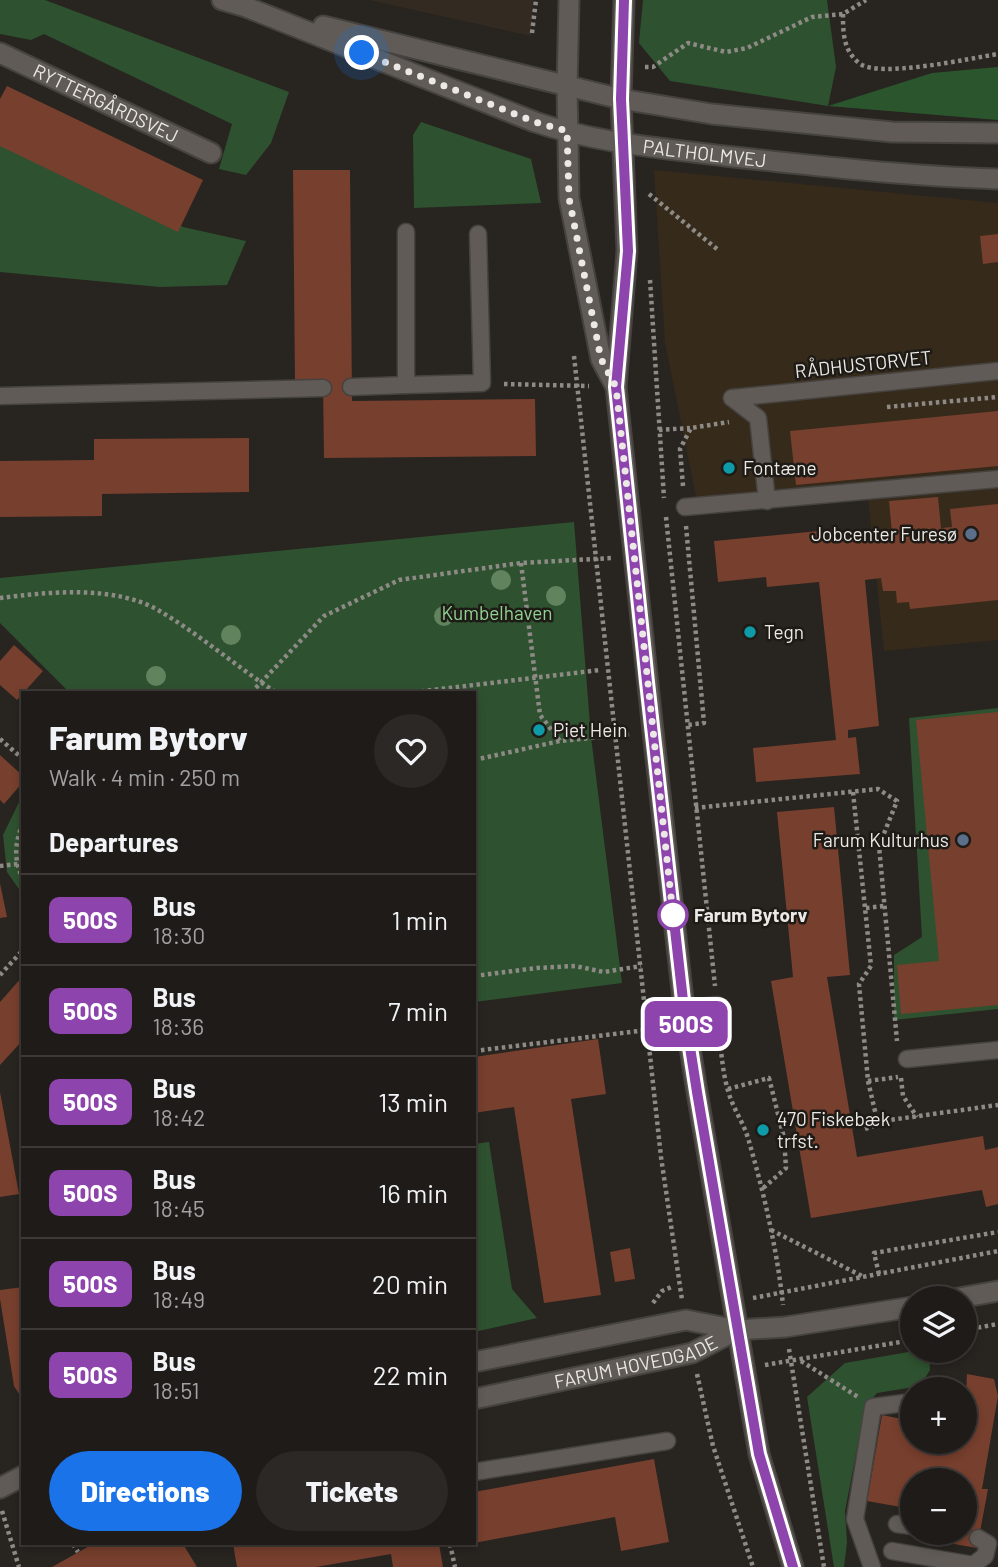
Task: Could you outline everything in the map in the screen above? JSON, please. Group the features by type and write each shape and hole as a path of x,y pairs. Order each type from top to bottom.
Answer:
{"street":[{"name":"PALTHOLMVEJ","path":"222,0 247,3 267,15 535,122 567,131 623,143 847,170 998,179"},
{"path":"569,0 569,198 601,359 616,387"},
{"path":"624,0 621,99 628,251 616,387 634,558 684,1009 759,1454 793,1567"},
{"name":"PALTHOLMVEJ","path":"267,15 296,19 567,87 712,114 892,132 998,134"},
{"name":"RYTTERGÅRDSVEJ","path":"0,53 211,153"},
{"path":"977,1295 998,1292"},
{"path":"737,1331 785,1327 900,1309"},
{"name":"FARUM HOVEDGADE","path":"476,1362 686,1320 737,1331"},
{"name":"FARUM HOVEDGADE","path":"476,1399 692,1353 737,1331"},
{"path":"0,1488 21,1477"}],"lane":[{"path":"406,232 407,385"},
{"path":"351,387 482,383 478,234"},
{"name":"RÅDHUSTORVET","path":"766,501 758,418 732,398 998,371"},
{"path":"0,396 323,388"},
{"path":"685,506 998,480"},
{"path":"684,1009 717,1005"},
{"path":"902,1058 998,1050"},
{"path":"872,1567 855,1519 873,1407 900,1404"},
{"path":"476,1472 667,1441"},
{"path":"892,1551 973,1565 985,1556 988,1544 978,1538"}],"path":[{"path":"532,33 536,0"},
{"path":"634,67 653,67 688,43 726,52 747,48 812,17 843,13 866,0"},
{"path":"843,13 843,38 849,52 861,65 881,70 998,54"},
{"path":"643,184 645,202"},
{"path":"648,193 717,249"},
{"path":"650,272 659,430 695,808 717,1005 728,1089 742,1119 761,1190 782,1292 998,1251"},
{"path":"573,346 677,1286 662,1291 651,1307"},
{"path":"482,383 616,387"},
{"path":"659,430 691,428"},
{"path":"253,691 324,616 399,580 521,563 634,558"},
{"path":"521,563 540,715 560,741"},
{"path":"0,598 91,594 129,600 157,609 274,691"},
{"path":"687,725 704,723 697,662"},
{"path":"447,691 600,670"},
{"path":"476,760 560,741 606,736"},
{"path":"0,739 21,757"},
{"path":"695,808 878,789 897,801 879,846 902,1058 903,1096 917,1116"},
{"path":"853,792 871,967 859,984 868,1081 878,1124"},
{"path":"21,828 16,841 21,873"},
{"path":"0,866 18,864"},
{"path":"866,908 884,906"},
{"path":"0,975 21,952"},
{"path":"476,976 537,968 575,967 604,972 641,967"},
{"path":"476,1051 647,1030"},
{"path":"868,1081 901,1077"},
{"path":"728,1089 769,1078 784,1138 786,1168 761,1190"},
{"path":"865,1129 917,1116 998,1105"},
{"path":"771,1230 863,1277"},
{"path":"879,1274 874,1253 998,1232"},
{"path":"977,1328 998,1324"},
{"path":"824,1567 791,1363 900,1342"},
{"path":"801,1361 873,1407"},
{"path":"702,1396 713,1446 753,1567"},
{"path":"0,1506 19,1567"},
{"path":"74,1545 78,1552"},
{"path":"450,1545 455,1567"}],"shaded area":[{"path":"369,0 533,0 531,36"},
{"path":"654,170 998,203 998,640 884,651 868,498 699,512 665,343"}],"green space":[{"path":"0,0 45,0 289,92 271,143 246,175 219,169 232,124 44,34 31,40 0,34"},
{"path":"643,0 827,0 836,67 828,106 670,81 639,43"},
{"path":"998,67 998,120 828,106 932,73"},
{"path":"421,122 531,159 541,203 414,208 413,135"},
{"path":"0,136 183,227 246,241 227,285 160,287 0,272"},
{"name":"Kumbelhaven","path":"574,522 591,737 622,983 476,1002 476,691 68,691 0,623 0,578"},
{"name":"Farum Kulturhus","path":"998,708 998,1009 894,1020 894,955 922,937 909,718"},
{"path":"21,798 21,892 7,872 3,835"},
{"path":"489,1142 512,1289 537,1318 476,1332 476,1144"},
{"path":"900,1353 900,1363 930,1363 930,1370 926,1377 900,1377 900,1389 877,1393 865,1407 845,1511 847,1542 844,1567 834,1567 807,1397 845,1363"}],"building":[{"path":"7,86 203,180 178,232 0,146 0,99"},
{"path":"293,170 350,170 352,401 535,399 536,456 324,458 323,384 295,384"},
{"path":"998,234 998,262 983,264 980,236"},
{"path":"998,411 998,466 796,485 790,431"},
{"path":"249,438 249,492 102,494 102,516 0,517 0,461 94,460 94,439"},
{"path":"938,497 941,528 952,527 950,509 998,504 998,600 910,609 909,602 897,603 896,591 883,591 881,578 865,580 879,726 848,730 848,738 856,737 860,774 756,782 753,748 836,740 819,582 767,587 766,577 718,582 714,541 839,529 840,538 892,533 889,501"},
{"path":"14,645 43,671 25,691 21,691 17,700 0,685 0,661"},
{"name":"Farum Kulturhus","path":"998,712 998,1005 901,1014 897,965 939,961 916,720"},
{"path":"0,755 21,774 21,784 4,804 0,800"},
{"path":"834,807 850,975 827,977 857,1157 983,1136 985,1150 998,1147 998,1204 986,1207 982,1190 811,1218 771,981 793,977 777,812"},
{"path":"0,883 7,917 0,918"},
{"path":"21,978 21,1042 0,1065 0,1002"},
{"path":"598,1039 606,1094 571,1099 601,1295 544,1303 514,1107 476,1113 476,1057"},
{"path":"0,1092 19,1194 0,1197"},
{"path":"630,1248 635,1279 615,1282 610,1252"},
{"path":"21,1287 21,1397 14,1386 0,1290"},
{"path":"967,1374 994,1379 998,1396 982,1489 988,1489 977,1548 960,1545 977,1545 977,1468 900,1468 900,1507 867,1501 882,1415 900,1419 900,1454 977,1454 977,1377 967,1377"},
{"path":"654,1459 669,1542 621,1551 615,1517 476,1543 476,1492"},
{"path":"91,1545 184,1545 197,1567 52,1567"},
{"path":"233,1545 439,1545 443,1567 393,1567 391,1554 316,1567 237,1567"}],"bus line":[{"name":"500S","path":"624,0 621,99 628,251 616,387 668,877 697,1092 759,1454 793,1567"}],"place":[{"name":"Fontæne","path":"729,468"},
{"name":"Jobcenter Furesø","path":"971,534"},
{"name":"Tegn","path":"750,632"},
{"name":"Piet Hein","path":"539,730"},
{"name":"Farum Kulturhus","path":"963,840"},
{"name":"Farum Bytorv","path":"673,915"},
{"name":"470 Fiskebæk trfst.","path":"763,1130"}],"route":[{"path":"362,53 535,122 567,131 569,198 601,359 616,387 674,917 673,915"}]}
